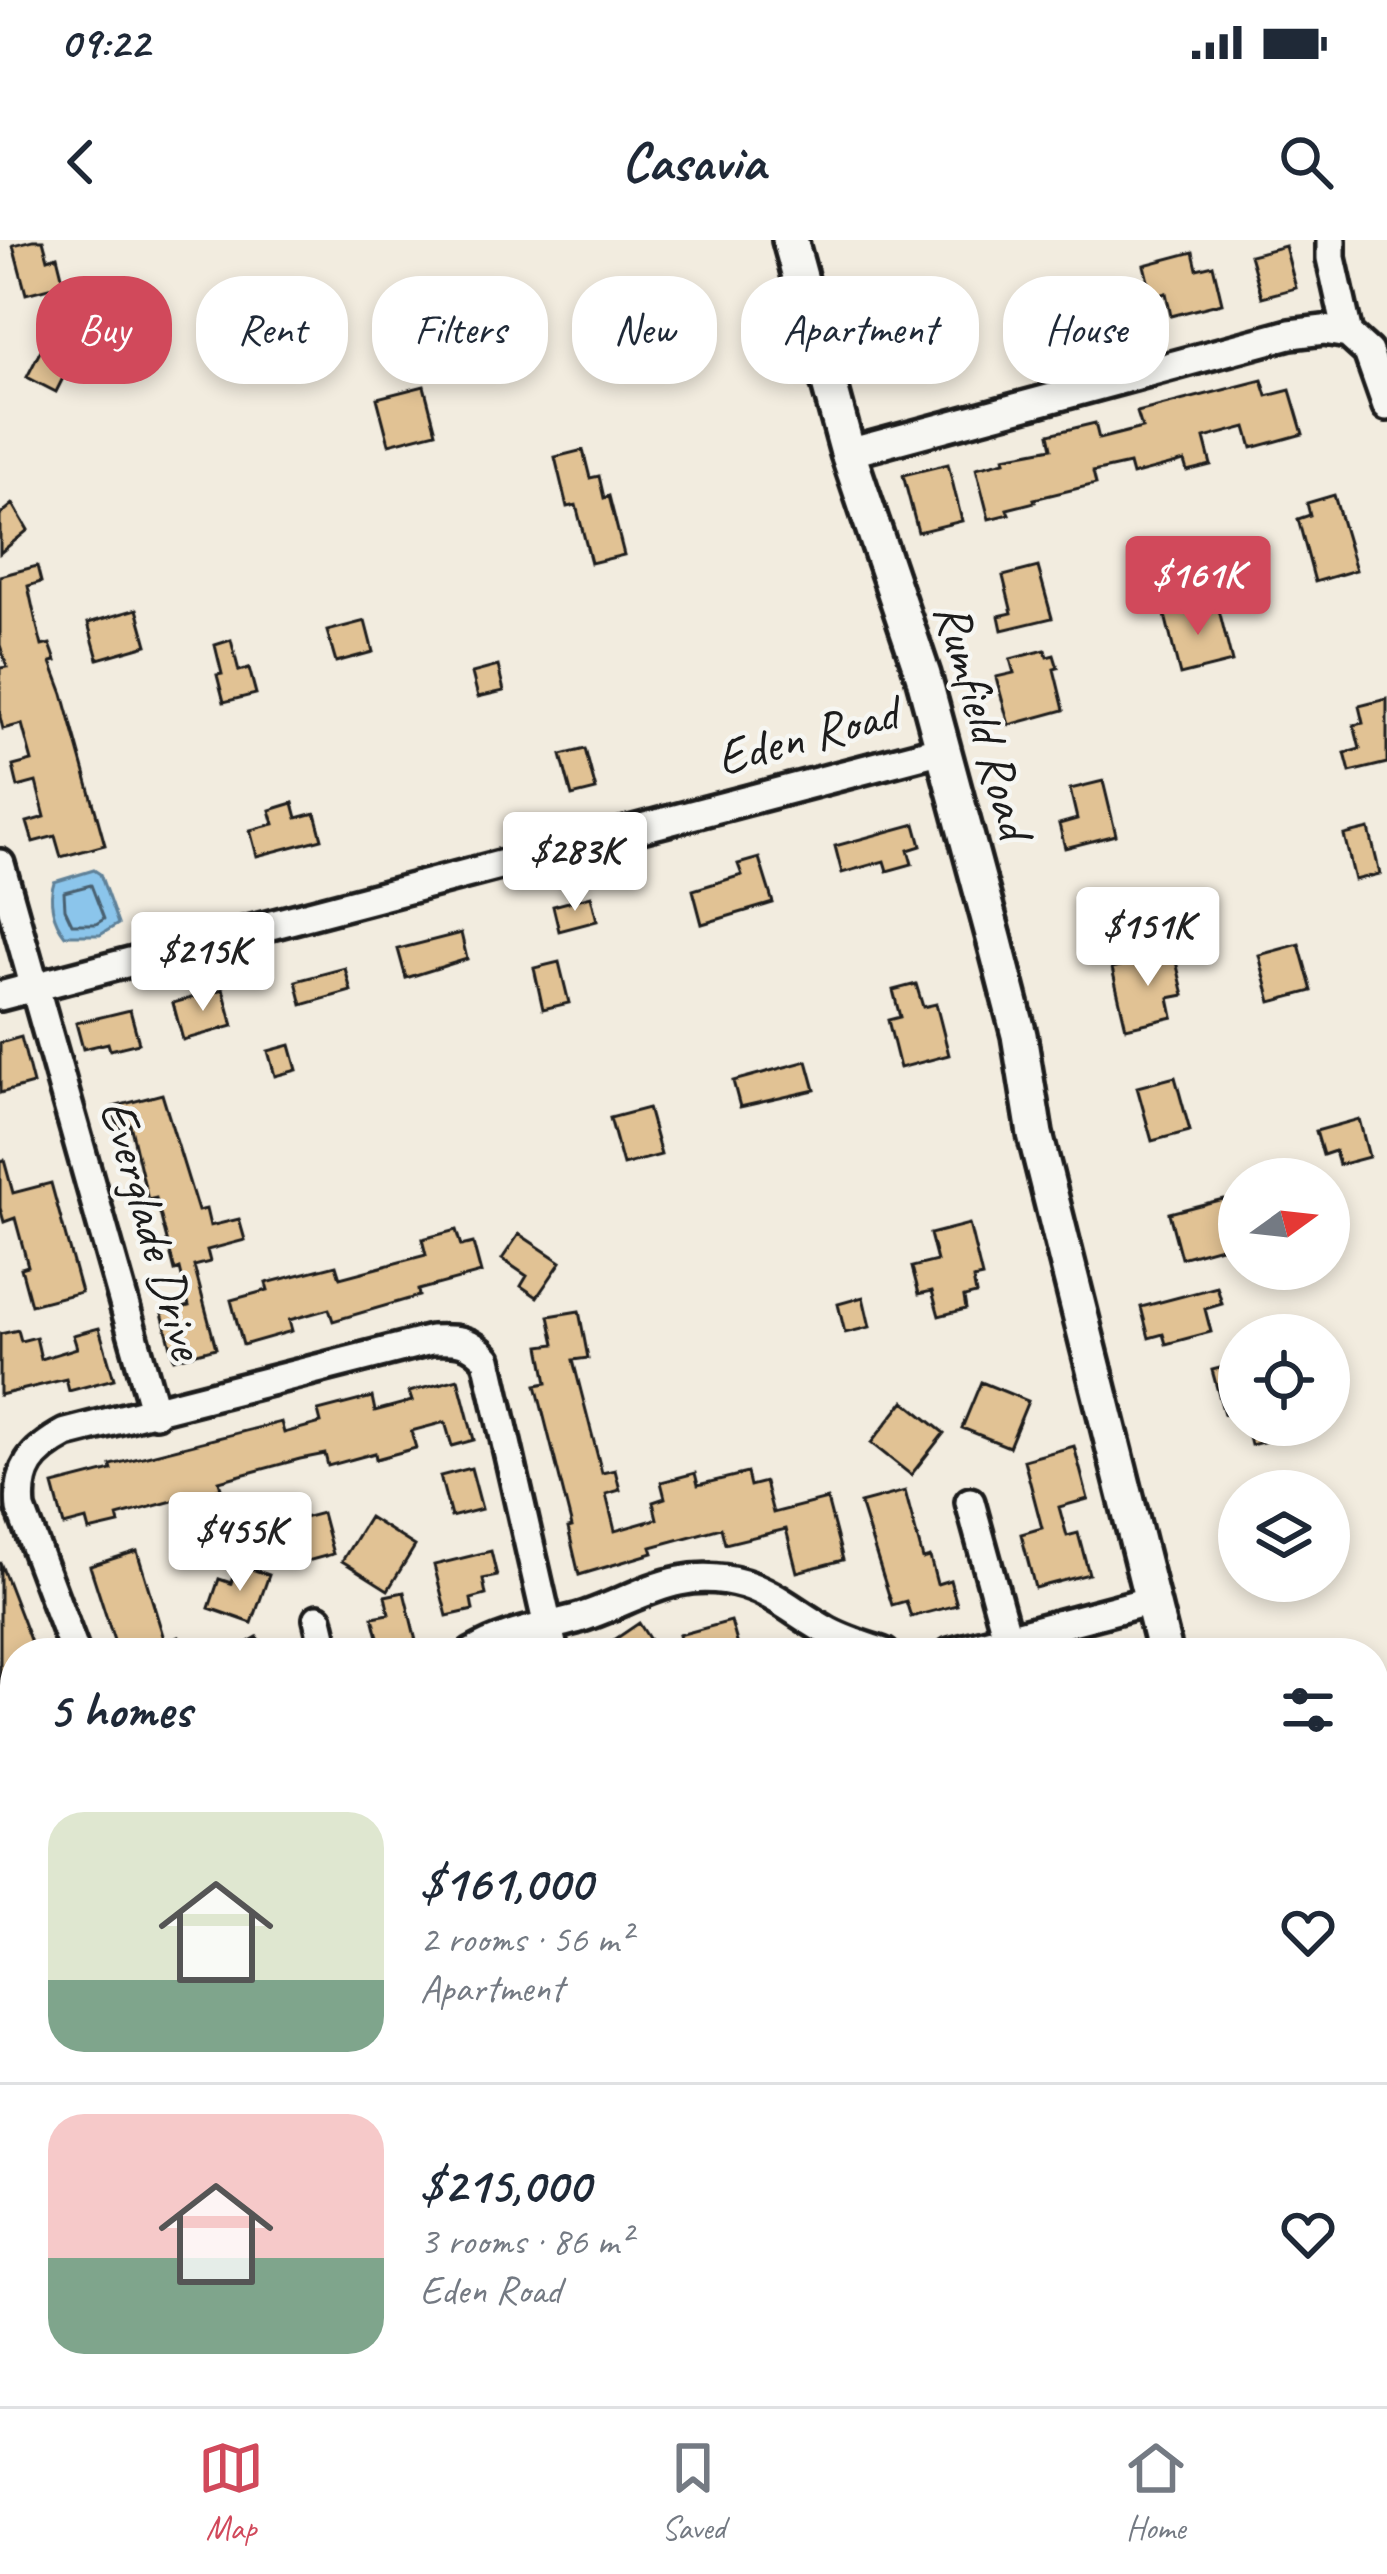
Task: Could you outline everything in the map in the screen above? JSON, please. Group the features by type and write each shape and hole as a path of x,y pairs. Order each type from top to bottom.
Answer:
{"main road":[{"name":"Rumfield Road","path":"790,240 848,453 923,675 1019,1035 1035,1134 1161,1638"}],"street":[{"path":"1331,240 1330,258 1348,334"},
{"path":"848,453 1290,334 1324,330 1348,334 1368,352 1387,406"},
{"name":"Eden Road","path":"0,996 943,749"},
{"name":"Everglade Drive","path":"0,864 155,1413"},
{"path":"70,1638 21,1509 19,1486 26,1462 43,1445 66,1433 431,1340 456,1339 474,1344 488,1359 550,1638"},
{"path":"970,1502 1007,1637"},
{"path":"552,1638 645,1588 684,1579 742,1583 845,1638"},
{"path":"1003,1638 1152,1600"},
{"path":"318,1619 322,1638"}],"water":[{"path":"94,870 100,874 118,924 100,935 65,935 53,910 54,882"}],"building":[{"path":"43,240 48,259 57,256 62,276 36,276 36,291 26,294 13,245"},
{"path":"1285,246 1296,288 1262,297 1250,255"},
{"path":"1193,252 1197,269 1213,265 1222,303 1171,316 1169,276 1147,276 1144,265"},
{"path":"36,359 36,382 27,377"},
{"path":"1262,380 1267,396 1290,390 1303,434 1252,448 1246,427 1204,438 1211,465 1187,471 1184,461 1132,475 1129,464 1093,472 1096,484 1034,499 989,519 976,468 1052,448 1049,434 1095,423 1099,439 1142,428 1137,412"},
{"path":"424,386 436,432 389,444 377,398"},
{"path":"583,450 590,478 599,476 604,498 609,496 624,555 591,563 576,505 567,507 555,457"},
{"path":"948,464 962,521 918,532 903,475"},
{"path":"1334,495 1356,570 1315,582 1298,519 1310,515 1307,503"},
{"path":"13,504 28,530 0,553 0,515"},
{"path":"37,566 41,582 28,586 35,618 42,646 50,644 56,661 51,662 105,845 61,857 55,836 33,842 27,822 45,817 36,782 18,787 13,766 32,761 22,724 3,729 0,717 0,668 7,667 0,645 0,576"},
{"path":"1038,567 1052,618 1002,630 999,616 1012,613 1003,576"},
{"path":"1217,602 1232,662 1180,675 1165,615"},
{"path":"137,609 147,645 98,659 88,623"},
{"path":"365,621 373,652 336,662 327,631"},
{"path":"231,640 239,671 249,668 256,694 224,702 215,645"},
{"path":"1045,650 1047,657 1054,655 1064,710 1009,725 996,677 1014,673 1010,659"},
{"path":"498,666 504,691 478,697 472,673"},
{"path":"1387,699 1387,763 1350,772 1345,753 1360,749 1354,725 1363,723 1359,706"},
{"path":"585,749 596,790 572,796 561,755"},
{"path":"1103,781 1116,835 1065,848 1059,824 1077,819 1070,789"},
{"path":"293,803 297,818 315,813 322,839 257,856 250,830 274,824 270,810"},
{"path":"915,824 921,846 908,850 912,864 887,871 884,861 842,873 835,846"},
{"path":"1369,829 1380,874 1355,880 1344,835"},
{"path":"759,858 773,903 702,924 693,890 742,875 738,864"},
{"path":"591,896 597,921 559,931 553,906"},
{"path":"461,933 467,959 406,978 398,949"},
{"path":"1299,944 1312,991 1271,1002 1259,955"},
{"path":"1174,953 1184,995 1169,998 1173,1017 1126,1028 1112,968"},
{"path":"559,962 569,1003 543,1009 534,968"},
{"path":"345,968 351,991 302,1005 296,981"},
{"path":"916,984 923,1007 936,1004 949,1055 900,1068 888,1020 900,1017 893,990"},
{"path":"223,989 233,1026 183,1040 173,1003"},
{"path":"130,1010 139,1043 110,1050 108,1043 83,1049 76,1023"},
{"path":"21,1037 33,1084 0,1093 0,1043"},
{"path":"290,1045 297,1070 275,1076 268,1051"},
{"path":"807,1061 815,1090 740,1107 733,1081"},
{"path":"1175,1077 1190,1131 1152,1141 1137,1087"},
{"path":"162,1094 198,1211 206,1209 210,1226 239,1219 245,1240 207,1250 210,1262 194,1266 216,1348 174,1359 162,1313 189,1306 156,1198 148,1200 130,1124 118,1128 113,1107"},
{"path":"648,1108 661,1155 623,1165 610,1118"},
{"path":"1359,1119 1369,1157 1350,1162 1350,1158 1337,1158 1335,1151 1323,1155 1316,1131"},
{"path":"4,1160 13,1193 51,1183 81,1292 31,1305 21,1268 28,1266 15,1218 4,1222 0,1208 0,1161"},
{"path":"1218,1200 1218,1248 1181,1258 1169,1213"},
{"path":"969,1224 982,1277 973,1279 976,1294 964,1297 966,1309 939,1316 932,1291 919,1294 912,1267 937,1261 930,1234"},
{"path":"456,1230 461,1246 473,1243 481,1273 333,1321 329,1309 289,1320 292,1331 243,1345 231,1300 268,1290 266,1283 336,1265 340,1278 426,1255 422,1239"},
{"path":"519,1234 561,1262 537,1297 521,1286 527,1276 502,1259"},
{"path":"1217,1287 1222,1304 1205,1309 1211,1332 1166,1344 1163,1334 1149,1338 1141,1307"},
{"path":"863,1297 870,1327 845,1333 838,1304"},
{"path":"579,1311 588,1358 573,1360 602,1473 615,1470 620,1490 606,1494 615,1531 657,1519 653,1502 665,1498 661,1482 695,1473 698,1485 747,1473 750,1486 765,1482 773,1513 827,1499 843,1560 797,1572 786,1529 725,1544 721,1528 651,1547 653,1553 579,1575 568,1528 572,1527 536,1385 547,1383 540,1346 555,1344 549,1316"},
{"path":"99,1328 114,1379 69,1391 66,1379 0,1395 0,1334 18,1330 21,1341 36,1337 41,1359 77,1348 73,1335"},
{"path":"458,1379 474,1440 452,1446 445,1422 411,1431 416,1448 376,1459 375,1453 328,1466 325,1454 300,1459 219,1481 221,1488 117,1516 119,1524 89,1531 86,1520 64,1526 53,1485 112,1470 111,1465 281,1422 284,1433 321,1423 318,1411 372,1397 375,1411 412,1401 409,1392"},
{"path":"981,1382 1028,1401 1009,1447 962,1428"},
{"path":"904,1401 944,1433 911,1475 871,1443"},
{"path":"1074,1446 1088,1499 1059,1507 1067,1536 1078,1533 1089,1574 1035,1588 1021,1534 1042,1528 1024,1460"},
{"path":"471,1468 482,1509 451,1517 440,1476"},
{"path":"905,1491 923,1559 930,1557 937,1584 950,1580 957,1605 911,1617 906,1601 892,1605 860,1503"},
{"path":"322,1513 333,1554 282,1568 274,1538 291,1533 288,1522"},
{"path":"369,1517 415,1546 388,1590 342,1561"},
{"path":"137,1551 164,1638 113,1638 90,1566"},
{"path":"491,1551 497,1576 483,1579 486,1595 471,1599 473,1610 447,1616 434,1565"},
{"path":"0,1562 29,1638 0,1638"},
{"path":"237,1564 269,1575 252,1623 209,1608 219,1579 231,1583"},
{"path":"404,1592 415,1638 378,1638 373,1617 389,1614 385,1596"},
{"path":"731,1621 736,1638 680,1638"},
{"path":"639,1623 649,1638 617,1638"}]}
